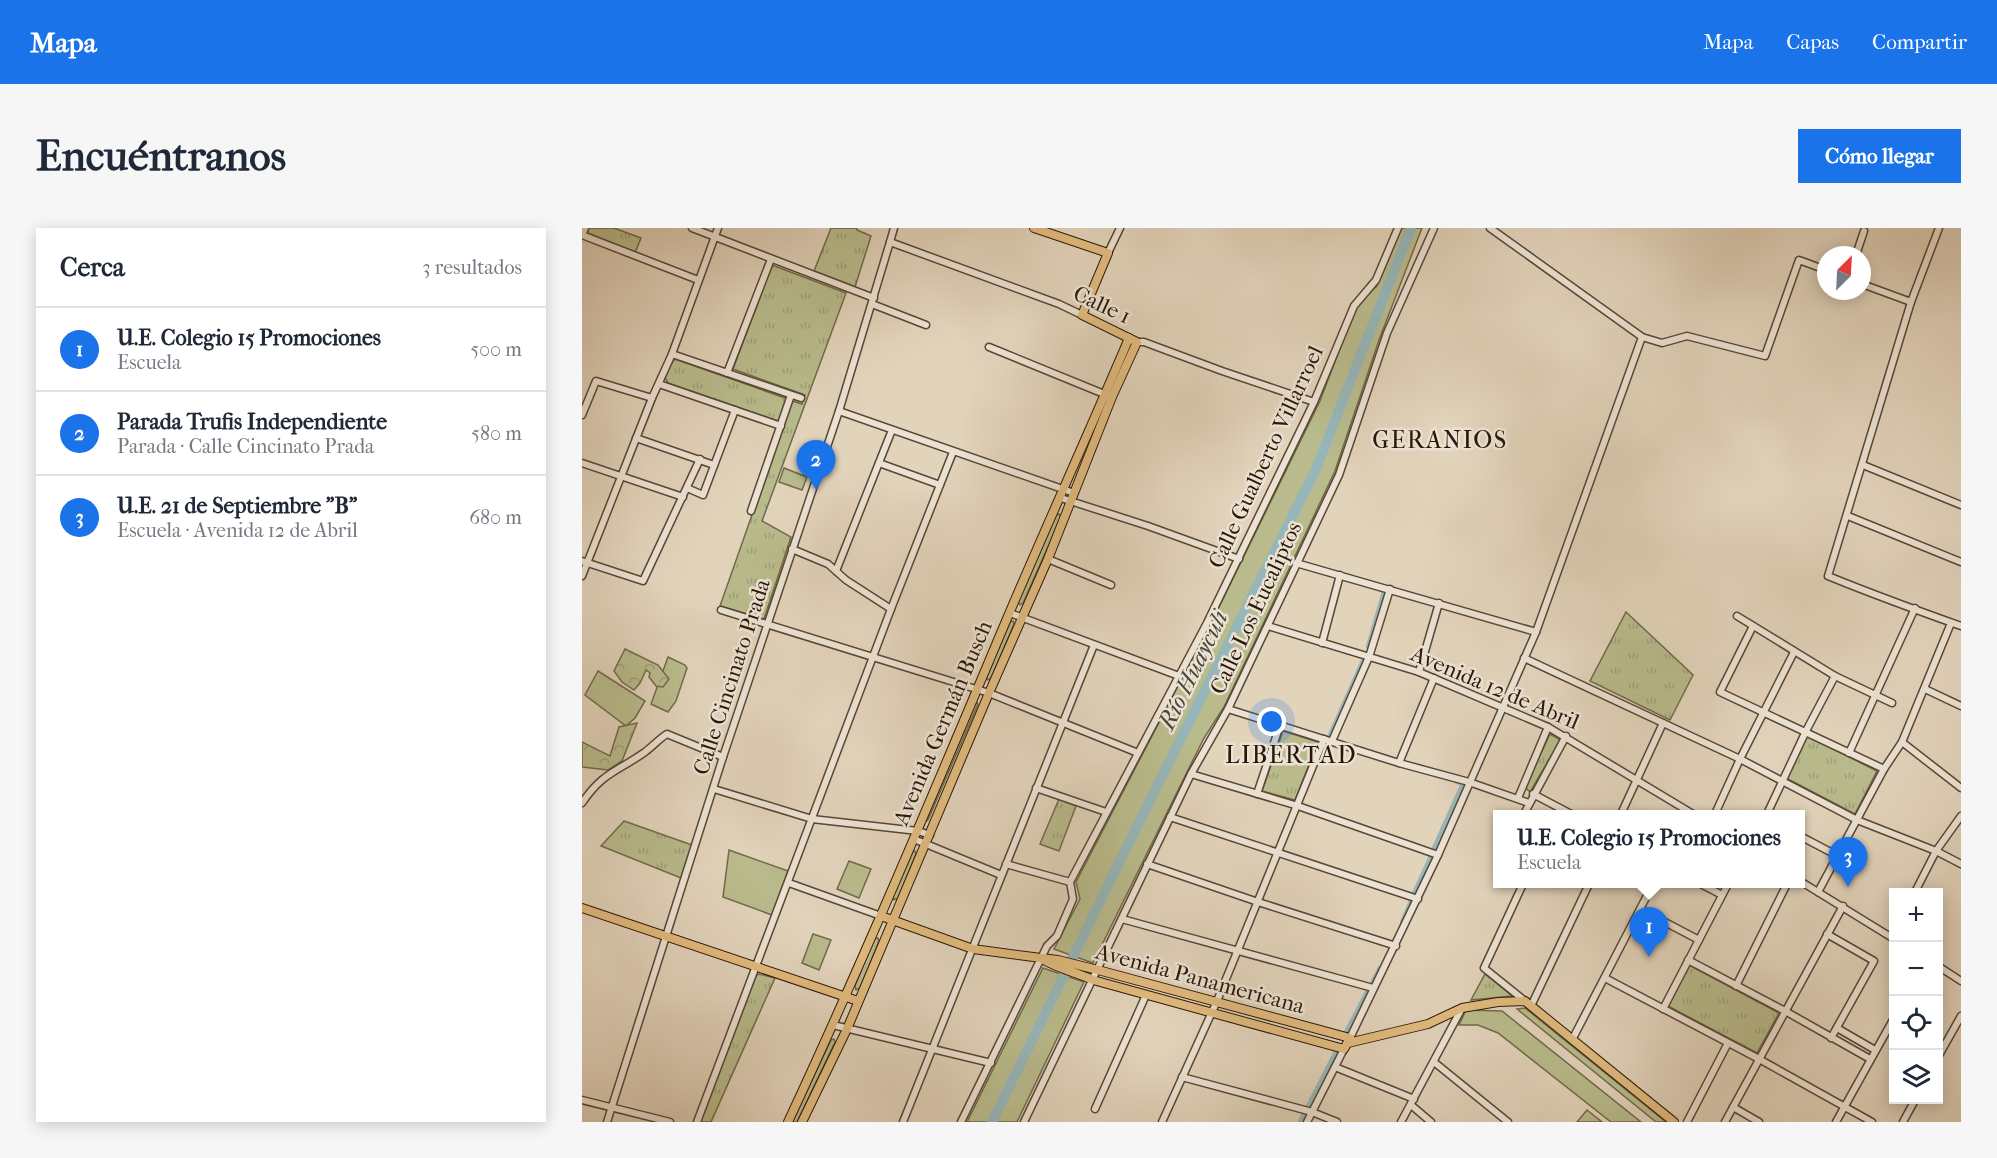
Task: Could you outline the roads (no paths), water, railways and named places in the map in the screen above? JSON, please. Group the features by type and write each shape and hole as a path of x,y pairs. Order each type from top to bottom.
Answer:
{"main road":[{"path":"1034,228 1108,254 1082,315"},
{"name":"Calle 1","path":"1082,315 1133,340"},
{"name":"Avenida Germán Busch","path":"788,1122 881,916 1062,494 1133,340"},
{"name":"Avenida Germán Busch","path":"802,1122 847,1029 1048,559 1109,396"},
{"path":"582,908 858,1001"},
{"name":"Avenida Panamericana","path":"881,916 973,949 1041,958 1071,967 1098,970 1217,1001 1347,1043"},
{"name":"Avenida Panamericana","path":"1071,967 1094,980 1146,995 1347,1043 1428,1024 1462,1008 1498,1002 1528,1004"},
{"path":"1528,1004 1674,1122"}],"street":[{"path":"585,228 582,235 698,280"},
{"path":"692,228 873,301 926,325"},
{"path":"582,576 585,562 672,354 718,228"},
{"path":"890,242 894,228"},
{"path":"1108,254 1120,228"},
{"name":"Calle Gualberto Villarroel","path":"961,1122 1047,946 1057,936 1073,899 1070,882 1239,559 1314,402 1354,306 1376,280 1398,228"},
{"name":"Calle Los Eucaliptos","path":"1024,1122 1191,774 1228,709 1339,475 1387,333 1434,228"},
{"path":"1490,228 1642,337 1662,343 1687,336 1765,356 1799,260 1817,267"},
{"path":"1939,228 1911,302 1828,576 1876,596 1961,626"},
{"path":"1859,246 1864,231"},
{"name":"Calle Cincinato Prada","path":"608,1122 723,757 839,411 890,242"},
{"name":"Calle 1","path":"890,242 1059,304 1082,315"},
{"path":"727,373 771,259"},
{"path":"1871,287 1911,302"},
{"path":"1307,1122 1418,899 1536,632 1642,337"},
{"name":"Calle 1","path":"1133,340 1314,402"},
{"path":"989,347 1109,396"},
{"path":"672,354 801,398"},
{"path":"582,415 596,381 652,398"},
{"path":"659,384 781,426"},
{"path":"752,511 791,395"},
{"path":"687,488 703,495 735,410"},
{"path":"839,411 1239,559"},
{"path":"837,571 892,430"},
{"path":"636,438 714,465"},
{"path":"697,1122 891,609 953,452"},
{"path":"585,562 644,581 700,459"},
{"path":"582,463 683,497"},
{"path":"879,463 940,485"},
{"path":"1863,465 1961,505"},
{"path":"1848,516 1961,562"},
{"path":"792,549 828,564 846,580 891,609"},
{"path":"1048,559 1111,585"},
{"path":"1296,563 1536,632"},
{"path":"1322,643 1340,575"},
{"path":"1332,741 1369,657 1390,589"},
{"path":"1419,672 1439,603"},
{"path":"1850,753 1915,608"},
{"path":"721,610 989,693 1138,753"},
{"path":"1010,614 1179,676"},
{"path":"1737,616 1835,676 1892,703"},
{"path":"1818,892 1884,769 1902,742 1951,622"},
{"name":"Avenida 12 de Abril","path":"1268,626 1419,672 1548,727 1687,810"},
{"path":"1753,627 1720,692 1884,769"},
{"path":"903,1122 1094,645"},
{"path":"1717,810 1794,652"},
{"path":"1524,658 1740,759 1857,820 1936,851 1961,864"},
{"path":"1769,810 1835,676"},
{"path":"1399,763 1434,678"},
{"path":"1925,688 1961,706"},
{"path":"1228,709 1399,763 1469,782 1529,803"},
{"path":"1623,810 1663,723"},
{"path":"1257,794 1280,725"},
{"path":"1518,798 1548,727"},
{"path":"582,803 592,787 603,777 646,751 659,738 668,734 723,757"},
{"path":"1526,810 1566,736"},
{"path":"1162,1122 1217,1001 1279,854 1324,739"},
{"path":"1902,742 1961,788"},
{"path":"1191,774 1298,806 1438,855"},
{"path":"1036,788 1106,812"},
{"path":"714,789 812,819 930,836"},
{"path":"1533,794 1563,810"},
{"path":"1917,888 1936,851 1961,816"},
{"path":"1170,817 1418,899"},
{"path":"916,835 926,844 1001,875"},
{"path":"1805,839 1838,856"},
{"path":"1006,864 1070,882"},
{"path":"1147,864 1396,945"},
{"name":"Avenida Panamericana","path":"789,883 881,916"},
{"path":"1805,884 1889,934"},
{"path":"1521,888 1484,968 1528,1004 1587,888"},
{"path":"1572,1040 1651,888"},
{"path":"1709,888 1722,895"},
{"path":"1663,1009 1726,888"},
{"path":"1736,986 1785,888"},
{"path":"1725,1122 1843,906"},
{"path":"1640,909 1699,940"},
{"path":"1122,919 1372,988"},
{"path":"1827,934 1874,961 1831,1038"},
{"path":"1688,960 1870,1059"},
{"path":"1943,969 1961,981"},
{"path":"1605,978 1759,1059 1872,1122"},
{"path":"1095,1108 1146,995"},
{"path":"1401,1122 1462,1008"},
{"path":"1942,1050 1961,1016"},
{"path":"833,1025 990,1063"},
{"path":"1836,1122 1889,1025"},
{"path":"1837,1028 1875,1050"},
{"path":"1687,1122 1728,1043"},
{"path":"1434,1062 1508,1122"},
{"path":"1335,1067 1412,1102 1431,1122"},
{"path":"1182,1077 1312,1112 1337,1122"},
{"path":"582,1100 670,1122"},
{"path":"1903,1122 1913,1104"},
{"path":"1733,1107 1759,1122"}],"waterway":[{"name":"Río Huayculi","path":"992,1122 1315,471 1411,228"},
{"path":"1369,646 1385,591 1381,589"},
{"path":"1330,737 1365,658"},
{"path":"1434,850 1464,783 1457,781"},
{"path":"1414,895 1432,856"},
{"path":"1403,922 1412,901"},
{"path":"1372,985 1380,969"},
{"path":"1347,1032 1369,990"},
{"path":"1309,1106 1336,1053"},
{"path":"1301,1122 1304,1115"}],"place":[{"name":"Parada Trufis Independiente","path":"816,490"},
{"name":"U.E. 21 de Septiembre \"B\"","path":"1848,887"},
{"name":"U.E. Colegio 15 Promociones","path":"1649,957"}],"district":[{"name":"GERANIOS","path":"1440,440"},
{"name":"LIBERTAD","path":"1291,755"}]}
